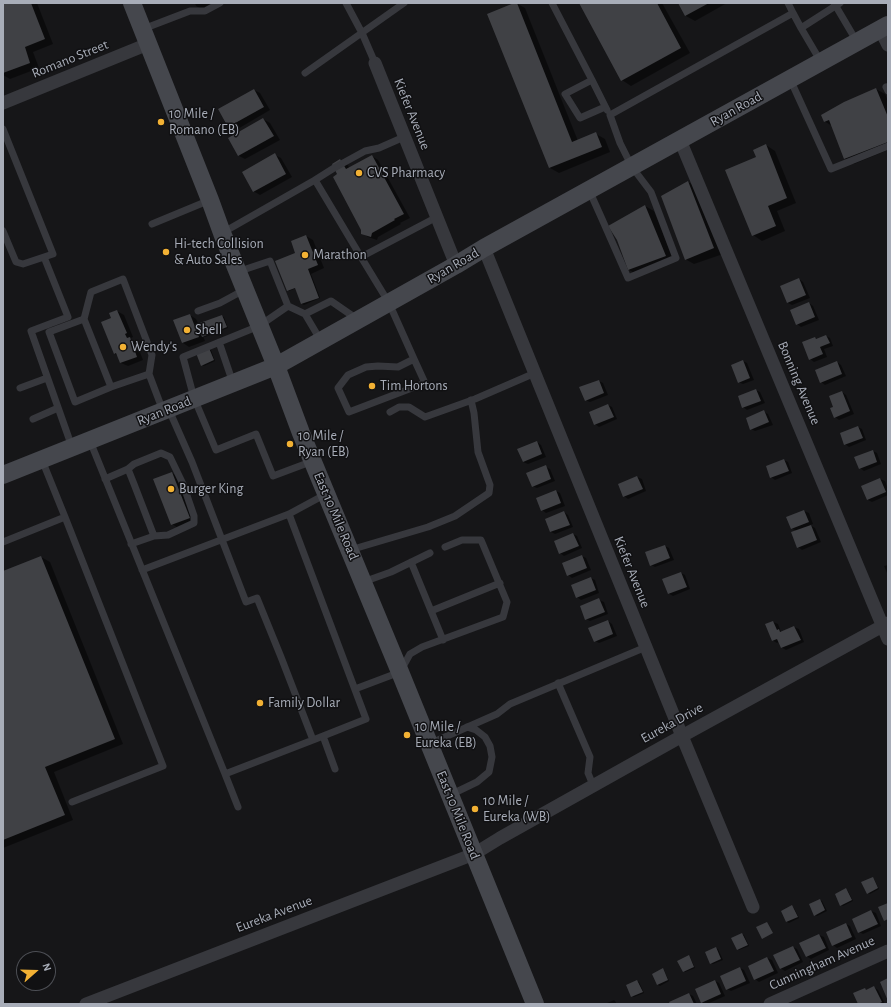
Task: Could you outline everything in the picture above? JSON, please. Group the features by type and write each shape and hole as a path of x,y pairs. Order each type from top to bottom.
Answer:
{"main road":[{"name":"East 10 Mile Road","path":"132,3 244,290 535,1004"},
{"name":"Ryan Road","path":"3,475 276,366 484,248 884,27"}],"street":[{"path":"884,27 888,45"},
{"name":"Romano Street","path":"3,103 146,36"},
{"name":"Kiefer Avenue","path":"375,63 456,265"},
{"name":"Bonning Avenue","path":"680,140 886,624 888,639"},
{"name":"Kiefer Avenue","path":"484,248 753,907"},
{"name":"Eureka Drive","path":"474,854 593,785 886,624"},
{"name":"Eureka Avenue","path":"86,1004 474,854"},
{"name":"Cunningham Avenue","path":"770,1004 888,951"}],"lane":[{"path":"146,36 190,11 205,11 220,3"},
{"path":"346,3 362,33 375,63"},
{"path":"305,73 404,3"},
{"path":"552,3 610,115 620,143 632,166 651,192 676,258 628,278 589,190"},
{"path":"788,3 821,62"},
{"path":"801,28 836,4 857,42"},
{"path":"610,115 793,12"},
{"path":"790,79 831,169 888,146"},
{"path":"592,80 565,94 580,118 605,107"},
{"path":"3,129 52,254 23,264 16,262 3,230"},
{"path":"222,234 334,168 365,152 379,148 404,137"},
{"path":"315,180 389,303 425,383 348,412 338,388 348,375 366,367 398,367 414,359"},
{"path":"152,224 210,200"},
{"path":"361,258 437,217"},
{"path":"44,257 68,317 30,331 72,448"},
{"path":"237,272 270,261 288,306 305,314 321,341"},
{"path":"111,387 84,319 91,292 123,279 152,355 149,374 192,462 246,602 257,598 282,657 313,740"},
{"path":"198,312 220,303 244,290"},
{"path":"305,314 331,301 358,320"},
{"path":"288,306 259,326 183,357 194,398 216,450 256,434 273,476 313,461"},
{"path":"84,319 49,332 75,402 111,387 149,374"},
{"path":"219,342 233,383"},
{"path":"390,412 399,407 409,407 425,417 471,400 535,373"},
{"path":"20,388 47,378"},
{"path":"350,550 428,527 455,516 489,493 490,485 478,452 474,413 471,400"},
{"path":"33,419 58,408"},
{"path":"90,440 238,807"},
{"path":"105,479 128,470 134,464 161,452 170,457 183,484 194,516 194,523 168,535 154,536 132,544"},
{"path":"42,460 163,766 72,802"},
{"path":"128,470 154,536"},
{"path":"142,570 289,514 327,494"},
{"path":"225,774 366,719 289,514"},
{"path":"3,542 65,517"},
{"path":"355,689 400,672 410,654 422,647 503,617 507,602 481,540 462,540 445,547"},
{"path":"363,582 391,572 430,553"},
{"path":"411,562 443,640"},
{"path":"432,611 500,583"},
{"path":"429,744 497,714 510,704 646,647"},
{"path":"558,683 590,758 588,773 593,785"},
{"path":"450,795 477,782 489,772 492,758 490,746 485,737 476,730 467,727"},
{"path":"323,736 336,769"}],"building":[{"path":"3,3 31,3 45,39 25,47 30,63 3,73"},
{"path":"517,3 572,142 596,132 602,147 549,168 487,14"},
{"path":"579,3 657,3 681,48 621,81"},
{"path":"678,3 709,3 685,16"},
{"path":"876,88 888,117 888,142 844,159 829,120 824,122 821,115 844,102"},
{"path":"254,89 264,107 228,127 218,109"},
{"path":"263,118 274,136 238,156 228,138"},
{"path":"766,144 787,198 768,206 776,226 752,236 725,170 756,157 753,150"},
{"path":"275,153 286,174 253,192 242,172"},
{"name":"CVS Pharmacy","path":"372,155 404,214 372,233 371,237 361,234 361,230 333,177 337,174 332,164 340,159 346,169"},
{"path":"688,181 714,248 685,260 661,196"},
{"path":"645,205 666,256 628,270 617,240 608,226"},
{"path":"306,235 318,265 308,269 319,298 301,304 295,288 287,291 275,261 295,253 291,241"},
{"path":"799,278 806,295 787,303 780,286"},
{"path":"809,302 815,317 796,325 790,310"},
{"path":"117,310 127,333 125,334 127,338 130,337 137,357 120,363 116,353 114,354 101,322 111,318 109,313"},
{"path":"190,314 199,337 182,343 173,320"},
{"path":"222,315 227,327 202,337 197,324"},
{"path":"826,335 830,343 820,347 823,354 809,360 802,342"},
{"path":"209,348 214,360 201,366 196,353"},
{"path":"743,360 750,378 738,383 731,365"},
{"path":"837,361 842,374 820,383 815,370"},
{"path":"599,380 604,393 585,401 579,387"},
{"path":"756,389 761,401 742,408 738,396"},
{"path":"842,391 850,411 834,418 830,408 833,407 829,396"},
{"path":"608,404 614,417 594,425 589,412"},
{"path":"764,410 769,422 750,430 746,418"},
{"path":"858,426 863,438 844,445 840,433"},
{"path":"537,441 542,454 523,462 517,449"},
{"path":"873,450 877,462 859,469 854,457"},
{"path":"784,459 789,471 770,478 766,466"},
{"path":"546,465 551,479 532,487 526,473"},
{"path":"172,472 190,518 171,525 153,479"},
{"path":"637,476 643,489 623,497 618,484"},
{"path":"880,478 886,492 867,500 861,486"},
{"path":"556,490 561,503 541,511 536,498"},
{"path":"804,510 809,522 791,529 786,517"},
{"path":"564,511 570,525 550,532 545,519"},
{"path":"811,525 817,540 797,548 791,532"},
{"path":"573,533 579,546 559,554 554,541"},
{"path":"665,545 670,558 650,566 645,552"},
{"path":"582,555 587,568 567,576 562,563"},
{"path":"41,556 115,739 45,767 65,815 3,840 3,571"},
{"path":"681,572 687,587 668,594 662,579"},
{"path":"591,577 596,590 576,598 571,585"},
{"path":"599,598 605,612 585,620 580,606"},
{"path":"608,620 613,634 594,642 588,628"},
{"path":"773,621 777,630 779,629 780,632 794,626 801,640 781,648 777,639 772,641 765,624"},
{"path":"873,877 878,888 867,894 861,882"},
{"path":"846,888 852,900 840,906 835,894"},
{"path":"820,899 825,910 814,916 809,904"},
{"path":"888,903 888,919 884,921 878,907"},
{"path":"792,905 798,917 786,922 781,911"},
{"path":"871,910 878,924 858,933 852,919"},
{"path":"767,922 773,933 762,939 756,927"},
{"path":"846,923 852,937 832,946 826,932"},
{"path":"742,933 748,945 737,950 731,938"},
{"path":"819,934 826,948 806,957 799,943"},
{"path":"793,946 800,960 780,969 773,955"},
{"path":"716,947 721,959 710,964 705,952"},
{"path":"689,955 694,967 683,972 677,961"},
{"path":"767,957 774,971 754,980 748,966"},
{"path":"740,967 746,981 726,990 720,976"},
{"path":"663,968 668,980 657,985 652,974"},
{"path":"888,978 888,1001 880,982"},
{"path":"637,980 643,992 631,997 626,985"},
{"path":"715,980 721,994 701,1003 695,989"},
{"path":"874,986 882,1002 878,1004 858,1004 853,993 865,988 866,990"},
{"path":"689,993 694,1004 670,1004 669,1002"}],"place":[{"name":"10 Mile / Romano (EB)","path":"161,122"},
{"name":"CVS Pharmacy","path":"359,173"},
{"name":"Hi-tech Collision & Auto Sales","path":"166,252"},
{"name":"Marathon","path":"305,255"},
{"name":"Shell","path":"187,330"},
{"name":"Wendy's","path":"123,347"},
{"name":"Tim Hortons","path":"372,386"},
{"name":"10 Mile / Ryan (EB)","path":"290,444"},
{"name":"Burger King","path":"171,489"},
{"name":"Family Dollar","path":"260,703"},
{"name":"10 Mile / Eureka (EB)","path":"407,735"},
{"name":"10 Mile / Eureka (WB)","path":"475,809"}]}
